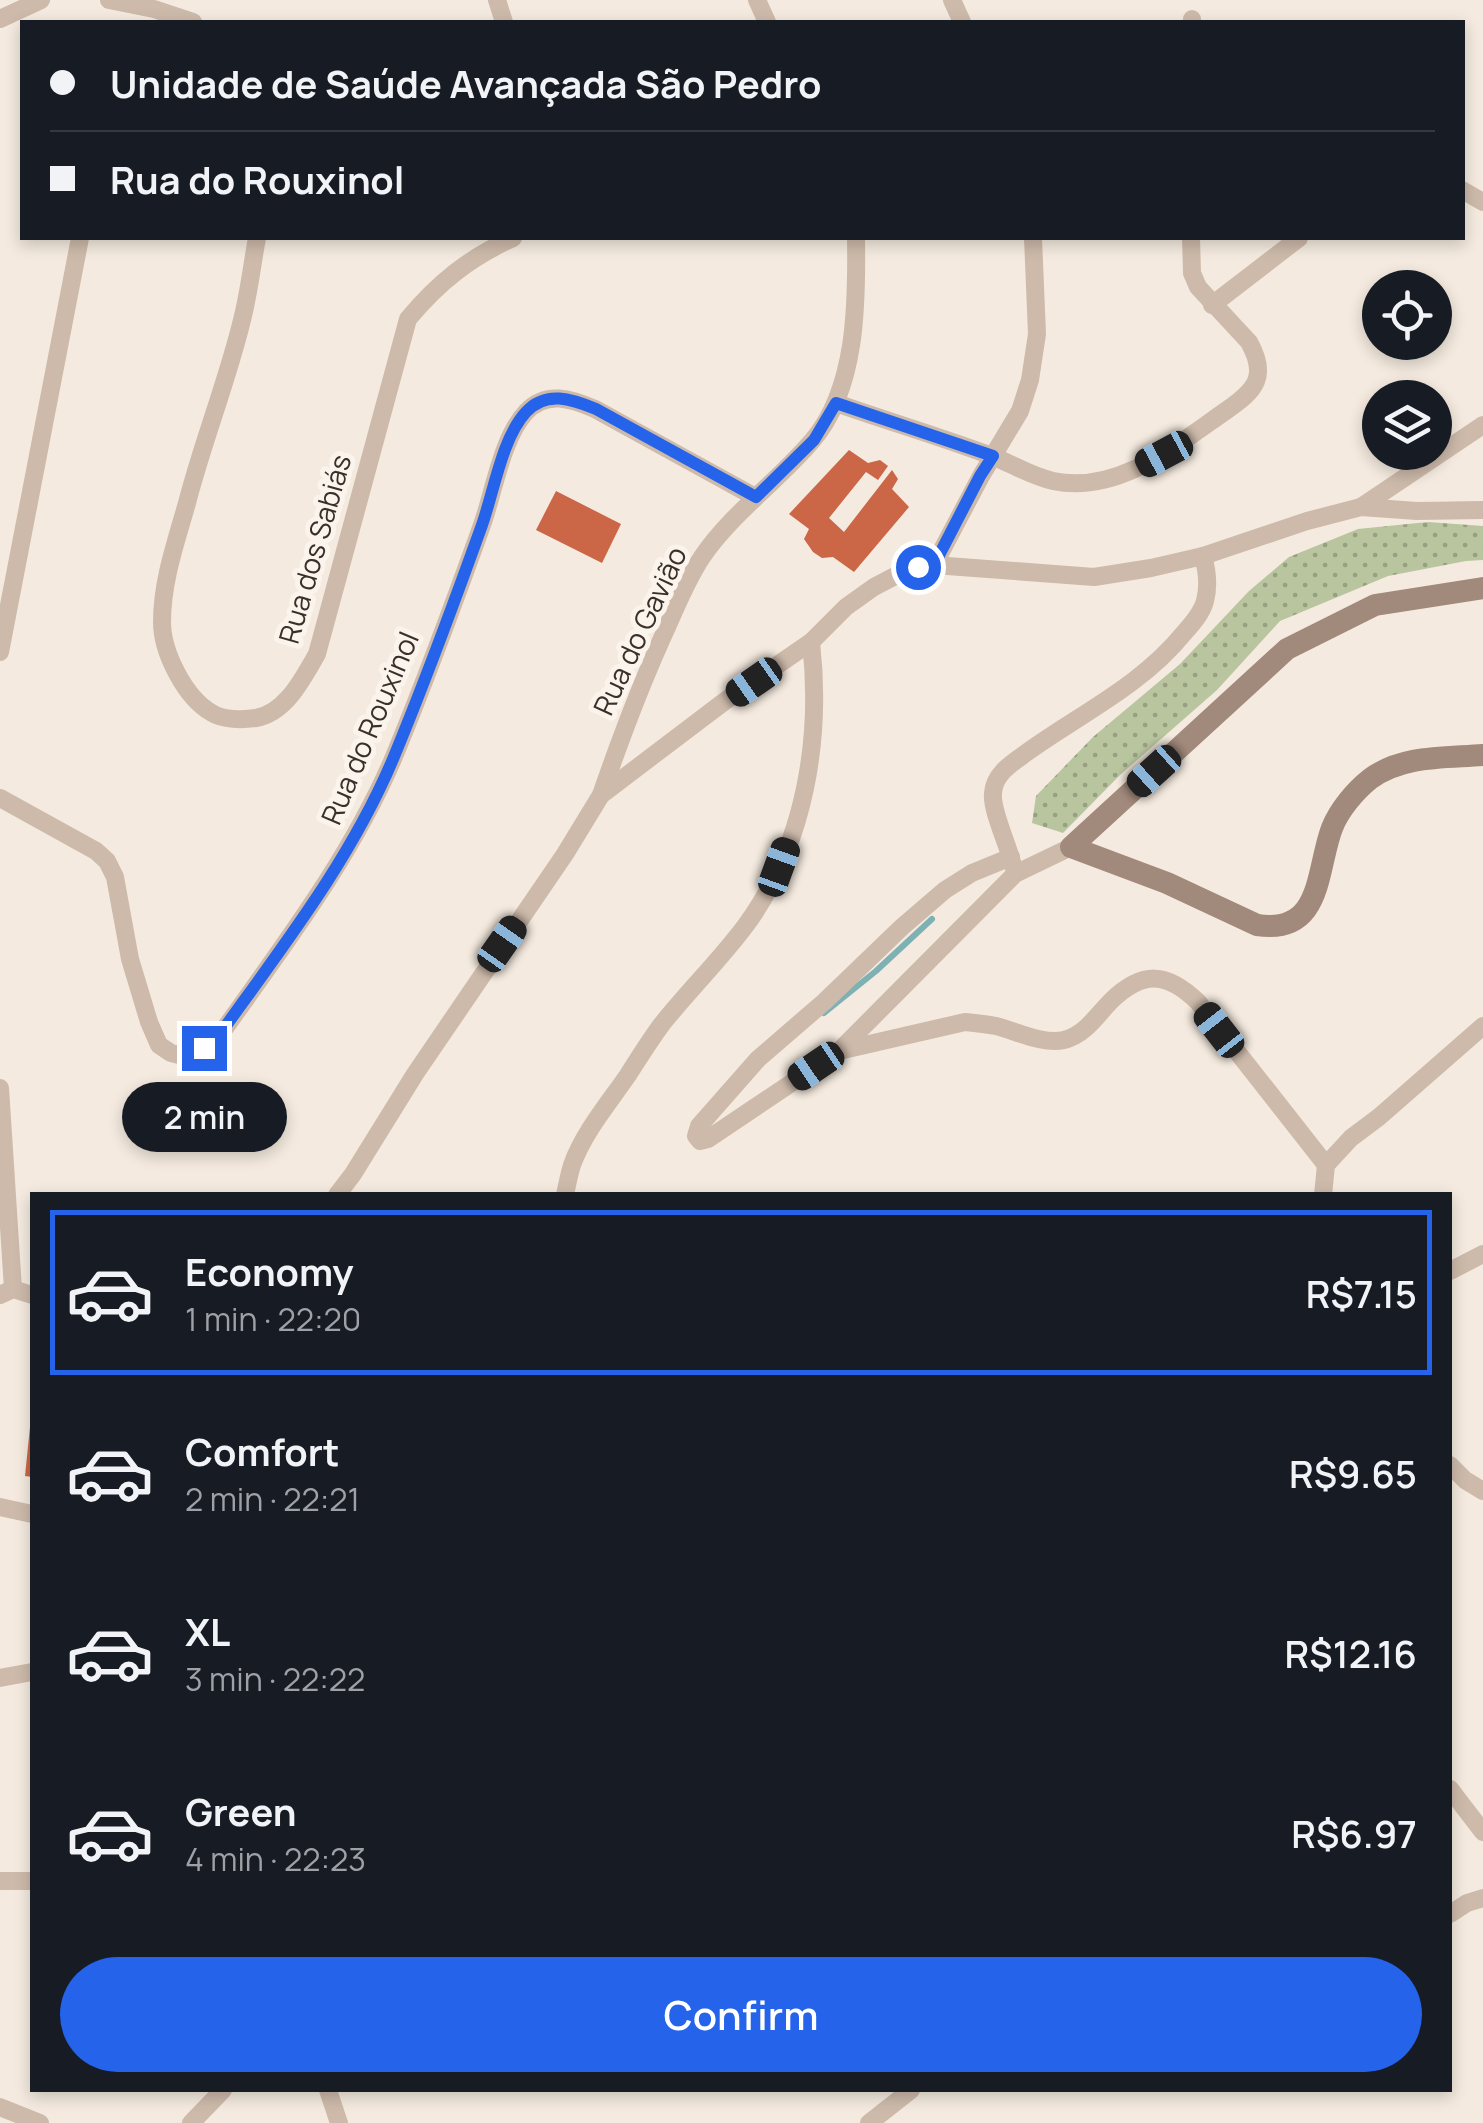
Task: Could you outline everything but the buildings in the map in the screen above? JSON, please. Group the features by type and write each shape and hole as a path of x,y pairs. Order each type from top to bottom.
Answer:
{"street":[{"path":"0,18 41,0"},
{"path":"109,0 187,20"},
{"path":"0,652 80,240"},
{"name":"Rua dos Sabiás","path":"258,240 242,320 164,586 162,626 178,676 199,703 214,714 253,719 270,715 300,684 316,654 408,318 458,268 508,240"},
{"name":"Rua do Gavião","path":"601,796 626,722 688,582 708,549 814,440 836,403 857,298 856,240"},
{"path":"934,565 1020,410 1030,380 1038,334 1033,240"},
{"path":"836,403 993,456 1032,476 1058,482 1109,478 1140,467 1238,402 1254,388 1259,374 1249,342 1198,287 1192,274 1191,240"},
{"path":"1212,305 1296,240"},
{"name":"Rua do Rouxinol","path":"0,798 107,861 115,877 130,959 159,1045 170,1053 192,1054 220,1034 347,852 392,760 484,520 505,450 524,414 536,403 550,398 572,399 756,497"},
{"path":"339,1192 601,796 811,642 846,607 874,587 918,567 934,565 1094,576 1203,556 1362,506 1483,425"},
{"path":"1362,506 1417,511 1483,510"},
{"path":"1013,866 994,803 992,791 997,778 1028,752 1155,665 1179,640 1204,603 1207,580 1203,556"},
{"path":"1013,866 839,1051 700,1141 696,1136 699,1126 758,1059 945,890 972,873 1013,866 1071,847 1287,649 1375,605 1483,588"},
{"path":"566,1192 586,1134 661,1026 744,927 779,867 803,802 813,740 816,683 811,642"},
{"path":"1071,847 1167,884 1257,925 1282,925 1310,906 1320,882 1332,828 1354,794 1371,779 1415,760 1483,755"},
{"path":"839,1051 964,1022 1060,1041 1087,1029 1112,999 1129,986 1157,977 1184,989 1198,1002 1326,1165"},
{"path":"1323,1192 1326,1165 1351,1138 1483,1026"},
{"path":"0,1088 7,1292"},
{"path":"352,1174 357,1192"},
{"path":"1452,1269 1483,1254"},
{"path":"1452,1467 1483,1491"},
{"path":"0,1506 30,1514"},
{"path":"0,1678 30,1672"},
{"path":"1452,1792 1483,1832"},
{"path":"0,1881 30,1882"},
{"path":"191,2123 221,2092"},
{"path":"329,2092 339,2123"},
{"path":"869,2123 908,2092"},
{"path":"0,2107 40,2123"}],"green space":[{"path":"1428,522 1483,526 1483,560 1388,576 1280,621 1217,690 1120,775 1063,833 1032,823 1036,796 1093,737 1180,664 1249,591 1289,557 1358,529"}],"waterway":[{"path":"824,1013 932,919"}],"route":[{"path":"204,1048 220,1034 347,852 392,760 484,520 505,450 524,414 536,403 550,398 572,399 596,409 756,497 814,440 836,403 993,456 934,565 918,567"}]}
